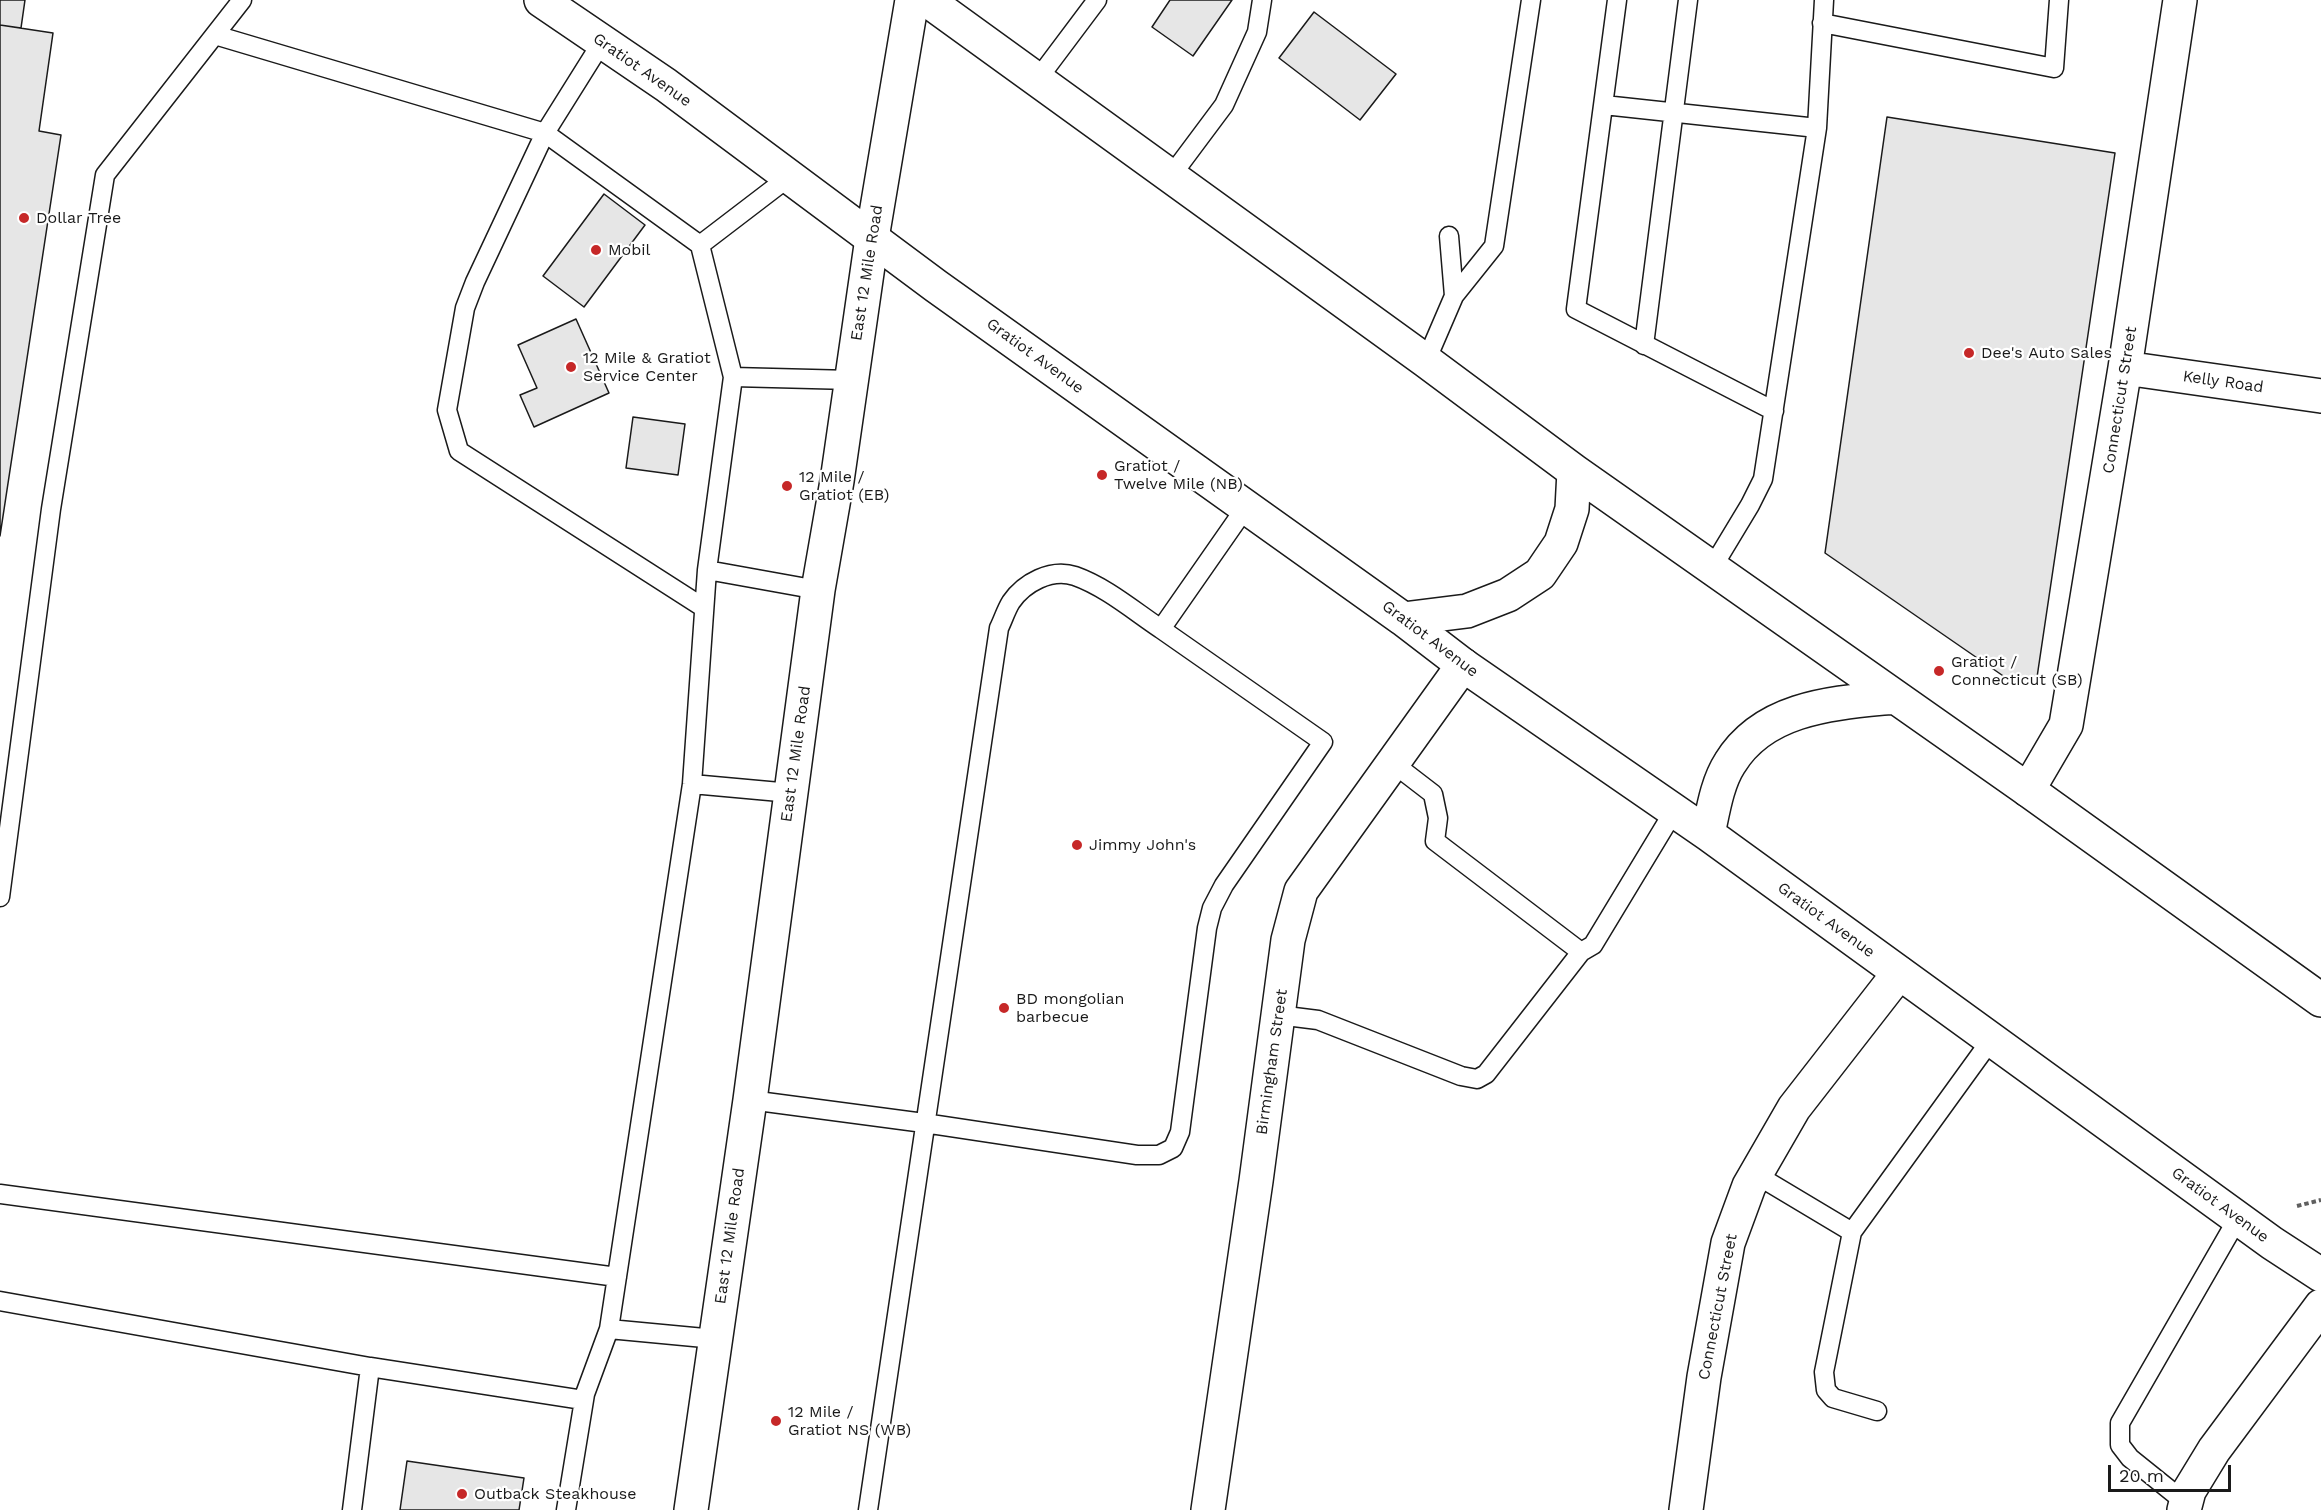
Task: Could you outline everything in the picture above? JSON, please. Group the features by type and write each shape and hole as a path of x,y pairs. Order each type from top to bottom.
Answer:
{"main road":[{"name":"Gratiot Avenue","path":"541,0 666,85 872,238 1403,619 1463,665 1708,834 2238,1218 2321,1275"},
{"name":"East 12 Mile Road","path":"691,1510 750,1100 818,590 837,480 872,238 912,0"},
{"path":"927,0 1426,361 1574,471 2028,790 2321,1000"},
{"name":"Connecticut Street","path":"2028,790 2066,725 2126,368 2180,0"},
{"name":"Kelly Road","path":"2126,368 2321,396"},
{"path":"1403,619 1467,611 1508,595 1540,574 1561,543 1572,509 1574,471"},
{"name":"Birmingham Street","path":"1208,1510 1288,940 1301,891 1463,665"},
{"path":"1708,834 1716,798 1729,764 1751,738 1783,717 1825,705 1895,697"},
{"name":"Connecticut Street","path":"1686,1510 1704,1377 1728,1243 1749,1186 1794,1108 1899,973"},
{"path":"2185,1507 2189,1491 2214,1450 2321,1306"}],"lane":[{"path":"0,897 51,509 105,175 242,0"},
{"path":"1037,80 1097,0"},
{"path":"1170,176 1224,105 1257,32 1262,0"},
{"path":"1426,361 1454,296 1494,246 1530,0"},
{"path":"1617,0 1576,309 1774,411"},
{"path":"1644,345 1688,0"},
{"path":"1712,568 1763,479 1817,128 1824,0"},
{"path":"1822,23 2054,68 2059,0"},
{"path":"215,35 545,133 700,244 733,377 707,570 692,784 609,1329 584,1400 566,1510"},
{"path":"602,42 545,133 475,282 465,309 447,410 459,451 704,608"},
{"path":"1604,105 1817,128"},
{"path":"700,244 789,177"},
{"path":"1449,236 1454,296"},
{"path":"733,377 851,380"},
{"path":"1161,629 1246,507"},
{"path":"707,570 818,590"},
{"path":"750,1100 924,1123 1137,1155 1159,1155 1173,1148 1180,1132 1207,928 1212,908 1224,885 1323,742 1161,629 1101,589 1073,575 1049,574 1030,583 1010,603 999,628 924,1123 868,1510"},
{"path":"1394,764 1433,794 1438,818 1435,841 1581,952"},
{"path":"692,784 791,793"},
{"path":"1278,1015 1318,1020 1461,1076 1477,1079 1486,1074 1581,952 1593,945 1674,811"},
{"path":"1877,1411 1833,1398 1826,1390 1824,1372 1852,1232 1991,1040"},
{"path":"1755,1174 1852,1232"},
{"path":"0,1194 617,1277"},
{"path":"2185,1507 2130,1458 2120,1445 2120,1423 2238,1218"},
{"path":"0,1301 370,1367 584,1400"},
{"path":"609,1329 715,1339"},
{"path":"352,1510 370,1367"}],"path":[{"path":"2297,1206 2321,1200"}],"building":[{"path":"0,0 25,0 21,28 0,25"},
{"path":"1170,0 1232,0 1193,56 1152,27"},
{"path":"1314,12 1396,74 1360,120 1279,58"},
{"name":"Dollar Tree","path":"0,25 53,33 39,131 61,135 0,536"},
{"name":"Dee's Auto Sales","path":"1887,117 2115,153 2036,684 2012,682 1825,553"},
{"path":"604,194 645,225 584,307 543,276"},
{"path":"576,319 609,393 534,427 520,395 537,388 518,345"},
{"path":"633,417 685,424 678,475 626,468"},
{"name":"Outback Steakhouse","path":"407,1461 524,1478 519,1510 400,1510"}],"place":[{"name":"Dollar Tree","path":"24,218"},
{"name":"Mobil","path":"596,250"},
{"name":"Dee's Auto Sales","path":"1969,353"},
{"name":"12 Mile & Gratiot Service Center","path":"571,367"},
{"name":"Gratiot / Twelve Mile (NB)","path":"1102,475"},
{"name":"12 Mile / Gratiot (EB)","path":"787,486"},
{"name":"Gratiot / Connecticut (SB)","path":"1939,671"},
{"name":"Jimmy John's","path":"1077,845"},
{"name":"BD mongolian barbecue","path":"1004,1008"},
{"name":"12 Mile / Gratiot NS (WB)","path":"776,1421"},
{"name":"Outback Steakhouse","path":"462,1494"}]}
